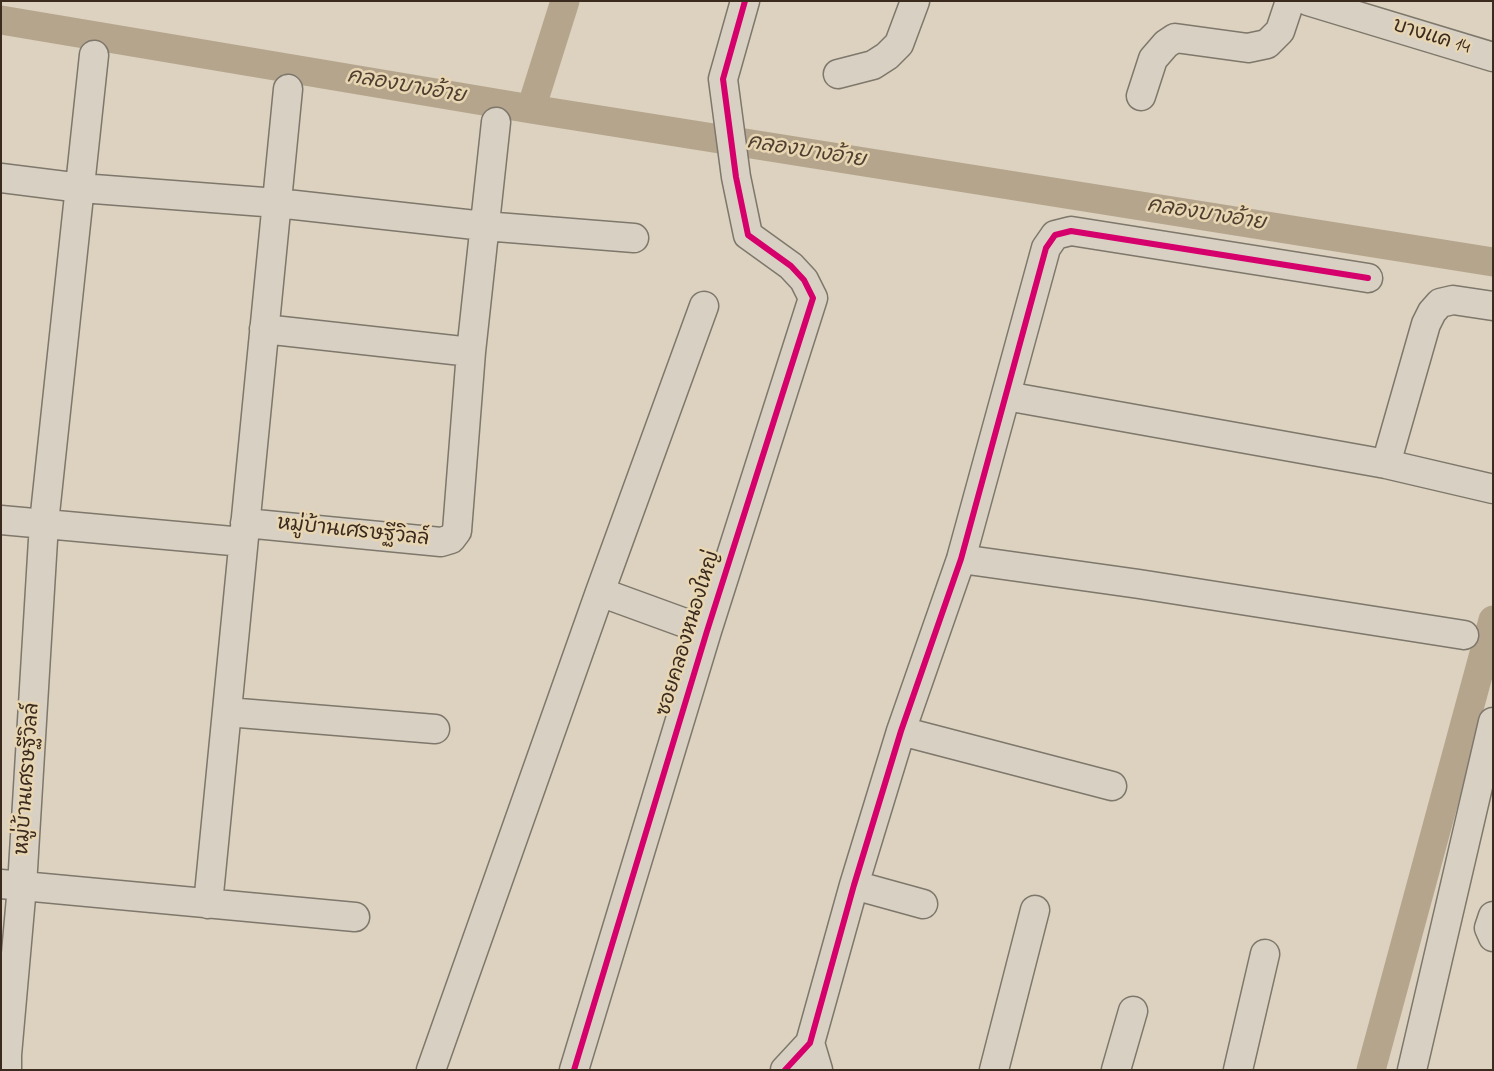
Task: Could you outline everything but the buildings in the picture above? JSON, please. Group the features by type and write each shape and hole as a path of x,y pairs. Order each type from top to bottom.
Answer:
{"street":[{"name":"ซอยคลองหนองใหญ่","path":"574,1070 707,631 813,298 804,280 798,273 748,235 736,177 723,79 745,1"},
{"path":"838,74 873,65 887,56 899,44 914,1"},
{"path":"1140,96 1154,59 1166,44 1174,38 1248,48 1267,44 1280,31 1290,1"},
{"name":"บางแค 14","path":"1308,1 1371,10 1493,57"},
{"name":"หมู่บ้านเศรษฐีวิลล์","path":"7,1070 12,885 44,523 94,55"},
{"path":"208,904 288,88"},
{"name":"หมู่บ้านเศรษฐีวิลล์","path":"1,520 441,542 451,539 457,531 471,352 496,122"},
{"path":"1,178 81,188 277,203 484,226 634,238"},
{"path":"785,1070 810,1043 854,885 902,731 961,559 1046,248 1055,235 1071,231 1368,278"},
{"path":"1386,464 1426,324 1432,312 1440,302 1453,300 1493,306"},
{"path":"431,1070 600,592 704,306"},
{"path":"264,329 471,352"},
{"path":"1006,396 1386,464 1493,489"},
{"path":"961,559 1139,584 1464,635"},
{"path":"600,592 707,631"},
{"path":"226,712 435,729"},
{"path":"1412,1070 1493,722"},
{"path":"902,731 1112,786"},
{"path":"12,885 356,917"},
{"path":"854,885 923,904"},
{"path":"994,1070 1035,910"},
{"path":"1493,916 1489,928 1493,937"},
{"path":"1238,1070 1265,954"},
{"path":"1116,1070 1133,1011"},
{"path":"810,1043 818,1070"}],"waterway":[{"path":"531,109 565,1"},
{"name":"คลองบางอ้าย","path":"1,20 531,109 1493,262"},
{"path":"1371,1070 1493,620"}],"cycle path":[{"path":"574,1070 707,631 813,298 804,280 791,266 748,235 736,177 723,79 745,1"},
{"path":"785,1070 810,1043 854,885 901,731 961,559 1046,248 1055,235 1071,231 1368,278"}]}
